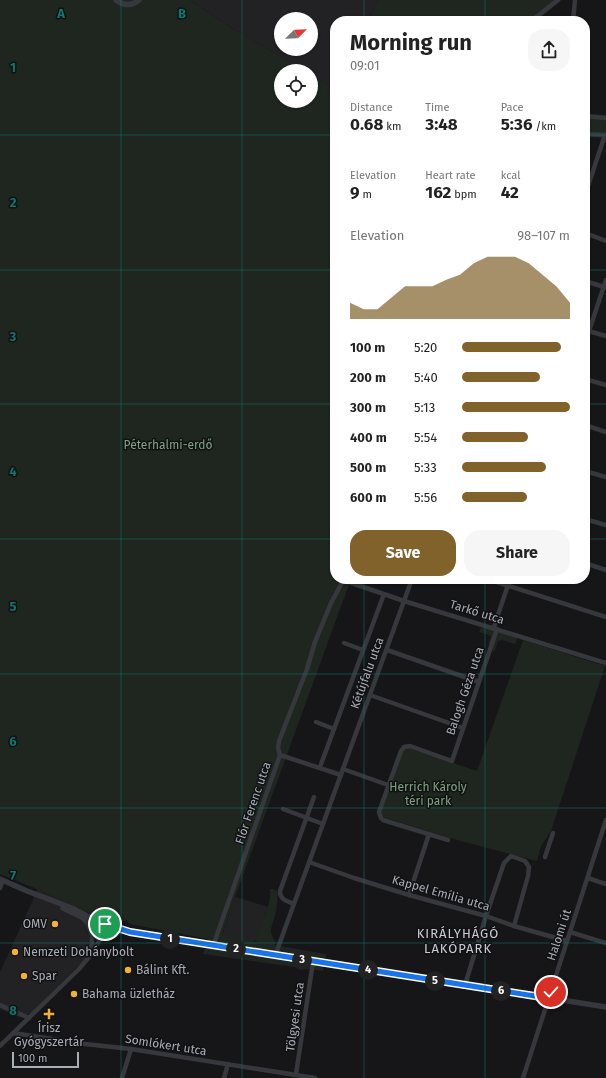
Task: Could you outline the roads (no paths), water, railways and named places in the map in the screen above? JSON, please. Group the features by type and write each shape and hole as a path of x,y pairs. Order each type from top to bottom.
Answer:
{"street":[{"path":"116,0 120,3 128,5 137,2"},
{"path":"537,16 558,0"},
{"path":"573,16 575,0"},
{"path":"590,116 606,118"},
{"path":"590,134 605,135 590,180"},
{"path":"590,235 606,240"},
{"path":"590,322 606,280"},
{"path":"590,283 604,287"},
{"path":"590,331 606,336"},
{"path":"590,380 606,385"},
{"path":"590,427 606,432"},
{"path":"590,472 606,477"},
{"path":"590,520 606,525"},
{"path":"590,565 606,570"},
{"name":"Flór Ferenc utca","path":"213,946 280,755 278,748 279,741 307,668 315,642 331,603 342,584"},
{"name":"Tarkő utca","path":"355,584 404,601 606,663"},
{"name":"Kétújfalu utca","path":"276,956 410,584"},
{"path":"504,584 606,617"},
{"name":"Balogh Géza utca","path":"388,786 400,751 404,747 410,746 452,761 479,682 508,585"},
{"name":"Kétújfalu utca","path":"320,767 384,594"},
{"name":"Kétújfalu utca","path":"344,643 363,650"},
{"path":"387,650 479,682"},
{"path":"370,695 463,728"},
{"path":"316,722 334,729"},
{"path":"280,755 341,775"},
{"path":"343,769 388,786 379,812 383,820 448,840"},
{"path":"294,904 282,899 280,896 280,891 314,797"},
{"path":"283,809 323,824"},
{"name":"Halomi út","path":"523,1078 606,822"},
{"path":"545,857 553,833"},
{"path":"409,895 429,834"},
{"path":"464,985 504,863 511,856 525,861 530,867 514,926"},
{"name":"Kappel Emília utca","path":"310,862 354,878 409,895 486,916 514,926 567,941"},
{"path":"588,878 606,884"},
{"path":"0,888 2,880 72,908 92,919 123,931 606,1007"},
{"path":"38,894 47,900 79,915 86,921 95,937 123,931"},
{"path":"89,957 92,944 92,926 95,922 103,922"},
{"path":"0,1046 79,969 89,957 107,931 103,922"},
{"path":"570,932 606,943"},
{"name":"Tölgyesi utca","path":"296,1074 313,962"},
{"path":"0,1005 29,1018"},
{"name":"Somlókert utca","path":"14,1033 85,1044 131,1049 316,1078"},
{"path":"122,1078 131,1049"},
{"path":"224,1078 228,1064"}],"place":[{"name":"OMV","path":"55,924"},
{"name":"Nemzeti Dohánybolt","path":"15,952"},
{"name":"Bálint Kft.","path":"128,970"},
{"name":"Spar","path":"24,976"},
{"name":"Bahama üzletház","path":"74,994"},
{"name":"Írisz Gyógyszertár","path":"49,1014"}],"district":[{"name":"KIRÁLYHÁGÓ LAKÓPARK","path":"458,940"}],"park label":[{"name":"Péterhalmi-erdő","path":"168,445"},
{"name":"Herrich Károly téri park","path":"428,794"}]}
